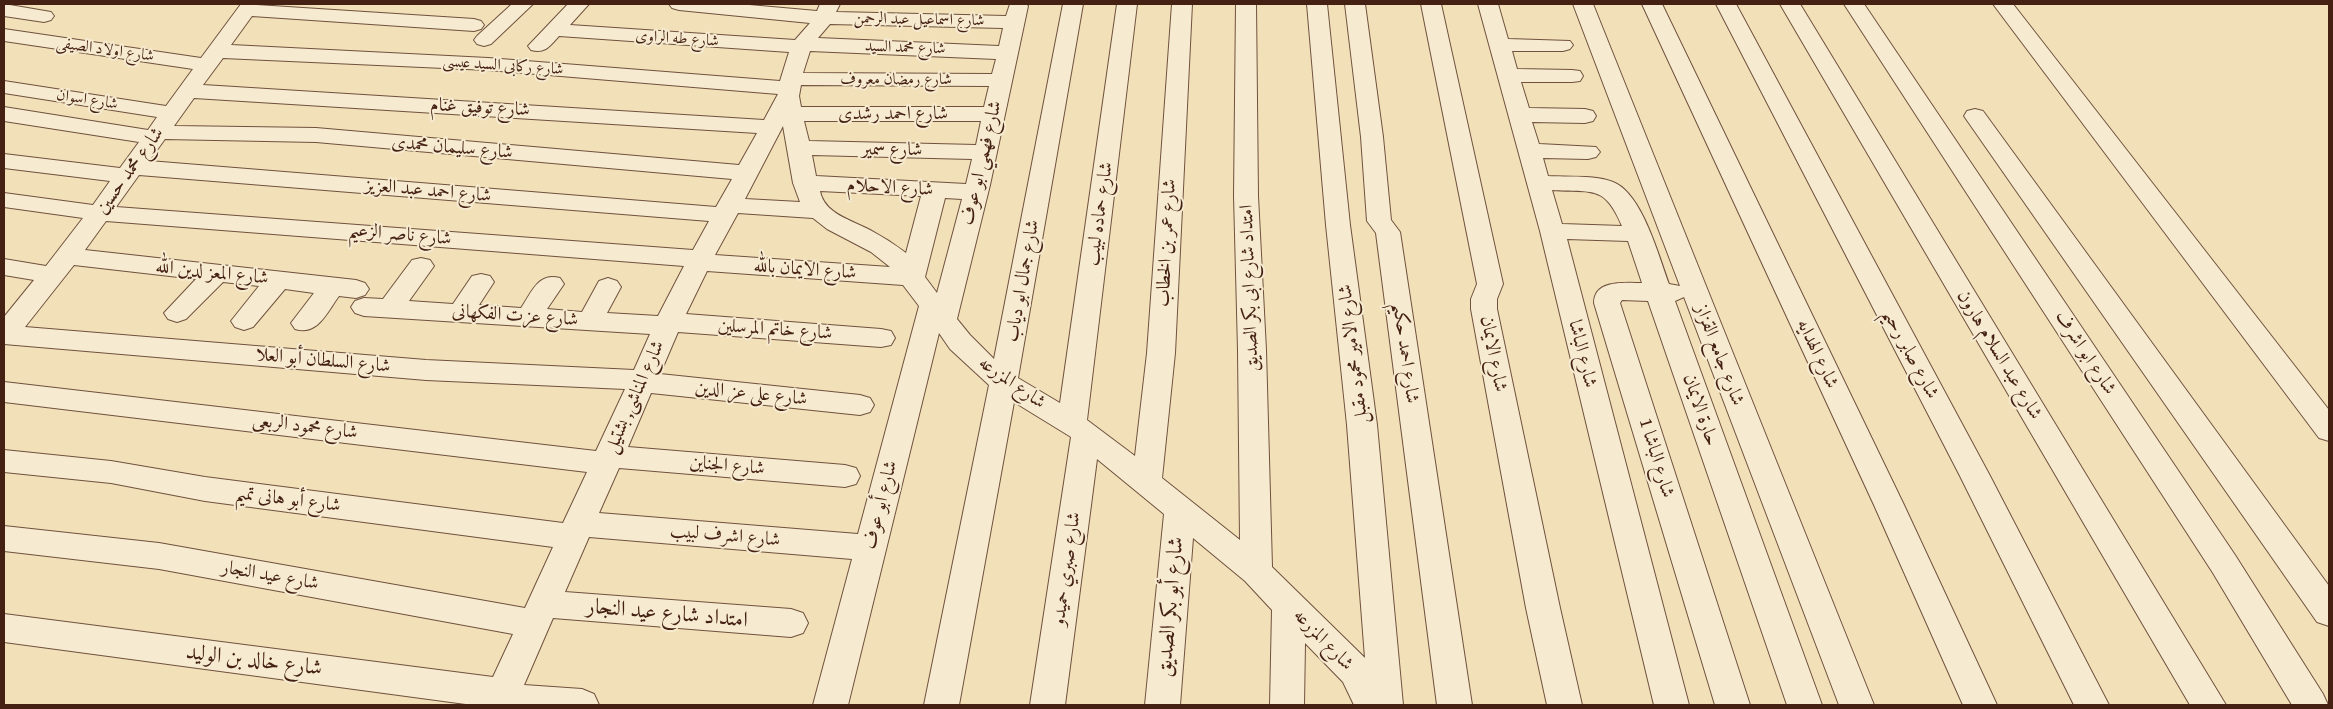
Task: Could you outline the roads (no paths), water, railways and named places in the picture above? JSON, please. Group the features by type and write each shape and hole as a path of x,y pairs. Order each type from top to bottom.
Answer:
{"street":[{"path":"249,7 487,37 524,4"},
{"path":"538,46 579,4"},
{"name":"شارع اسماعيل عبد الرحمن","path":"679,4 827,11 1016,13"},
{"name":"شارع جمال ابو دياب","path":"941,705 1004,382 1073,4"},
{"name":"شارع حماده لبيب","path":"1079,428 1127,4"},
{"name":"شارع عمر بن الخطاب","path":"1147,481 1161,353 1182,4"},
{"name":"امتداد شارع ابى بكر الصديق","path":"1246,4 1246,196 1252,350 1256,572"},
{"name":"شارع الامير محمود مقبل","path":"1317,4 1338,225 1362,425 1386,705"},
{"name":"شارع احمد حكيم","path":"1355,4 1372,137 1379,220 1388,232 1455,705"},
{"name":"شارع الايمان","path":"1431,4 1490,284 1484,299 1484,309 1565,705"},
{"name":"شارع الباشا","path":"1488,4 1552,231 1671,705"},
{"name":"شارع جامع القزاز","path":"1583,4 1856,705"},
{"name":"شارع الهدايه","path":"1652,4 1889,505 1980,705"},
{"name":"شارع صابر رحيم","path":"1726,4 1970,466 2092,705"},
{"name":"شارع عبد السلام هارون","path":"1790,4 2209,705"},
{"name":"شارع ابو اشرف","path":"1854,4 2224,564 2311,705"},
{"path":"2003,4 2329,430"},
{"name":"شارع محمد حسين","path":"4,335 14,309 60,266 249,7"},
{"path":"4,10 44,16"},
{"name":"شارع المزرعه","path":"827,11 802,46 787,101 799,148 805,183 810,198 819,211 836,224 880,246 898,260 938,313 980,363 1004,382 1079,428 1147,481 1256,572 1356,672 1371,705"},
{"name":"شارع فهمي ابو عوف","path":"938,313 976,192 1016,13"},
{"name":"شارع طه الراوى","path":"554,30 802,46"},
{"path":"1498,38 1545,32"},
{"name":"شارع اولاد الصيفى","path":"4,35 211,58"},
{"path":"487,37 488,64"},
{"path":"1498,38 1563,45"},
{"path":"381,58 397,42"},
{"name":"شارع محمد السيد","path":"802,46 1007,53"},
{"name":"شارع ركابى السيد عيسى","path":"211,58 381,58 706,72 787,101"},
{"path":"1508,76 1572,76"},
{"name":"شارع رمضان معروف","path":"787,101 1002,80"},
{"name":"شارع اسوان","path":"4,87 161,128"},
{"name":"شارع توفيق غنام","path":"188,90 787,101"},
{"name":"شارع احمد رشدى","path":"787,101 994,114"},
{"name":"شارع المناشى, بشتيل","path":"501,699 668,324 699,261 787,101"},
{"path":"4,114 161,128"},
{"path":"1519,115 1585,116"},
{"path":"1976,116 2329,612"},
{"name":"شارع سليمان محمدى","path":"161,128 316,135 548,158 747,173"},
{"name":"شارع سمير","path":"799,148 985,152"},
{"path":"1530,151 1588,152"},
{"name":"شارع احمد عبد العزيز","path":"4,161 128,171 727,210 819,211"},
{"name":"حارة الايمان","path":"1538,182 1594,185 1613,191 1622,201 1638,234 1804,705"},
{"name":"شارع الاحلام","path":"805,183 976,192"},
{"path":"912,277 935,190"},
{"name":"شارع ناصر الزعيم","path":"4,200 100,212 699,261"},
{"path":"1552,231 1638,234"},
{"name":"شارع الايمان بالله","path":"699,261 912,277"},
{"name":"شارع المعز لدين الله","path":"4,267 60,266 217,273 279,280 351,294"},
{"path":"390,309 421,266"},
{"path":"177,313 217,273"},
{"path":"244,321 279,280"},
{"path":"460,313 481,282"},
{"path":"528,317 551,284"},
{"path":"590,321 608,287"},
{"name":"شارع الباشا 1","path":"1695,294 1618,291 1608,297 1607,303 1732,705"},
{"path":"304,323 351,294"},
{"name":"شارع عزت الفكهانى","path":"351,294 390,309 668,324"},
{"name":"شارع أبو عوف","path":"831,705 871,548 938,313"},
{"name":"شارع خاتم المرسلين","path":"668,324 881,338"},
{"name":"شارع السلطان أبو العلا","path":"4,335 426,370 642,381"},
{"name":"شارع على عز الدين","path":"642,381 860,405"},
{"name":"شارع محمود الربعى","path":"4,392 607,459"},
{"name":"شارع صبري حميدو","path":"1048,705 1079,428"},
{"name":"شارع الجناين","path":"607,459 845,476"},
{"name":"شارع أبو هانى تميم","path":"4,461 111,472 205,489 576,530"},
{"name":"شارع أبو بكر الصديق","path":"1162,705 1180,509"},
{"name":"شارع اشرف لبيب","path":"576,530 871,548"},
{"name":"شارع عيد النجار","path":"4,538 158,556 540,614"},
{"path":"1287,705 1289,605"},
{"name":"امتداد شارع عيد النجار","path":"540,614 791,624"},
{"name":"شارع خالد بن الوليد","path":"4,628 501,699 582,705"},
{"path":"1356,672 1357,705"}]}
